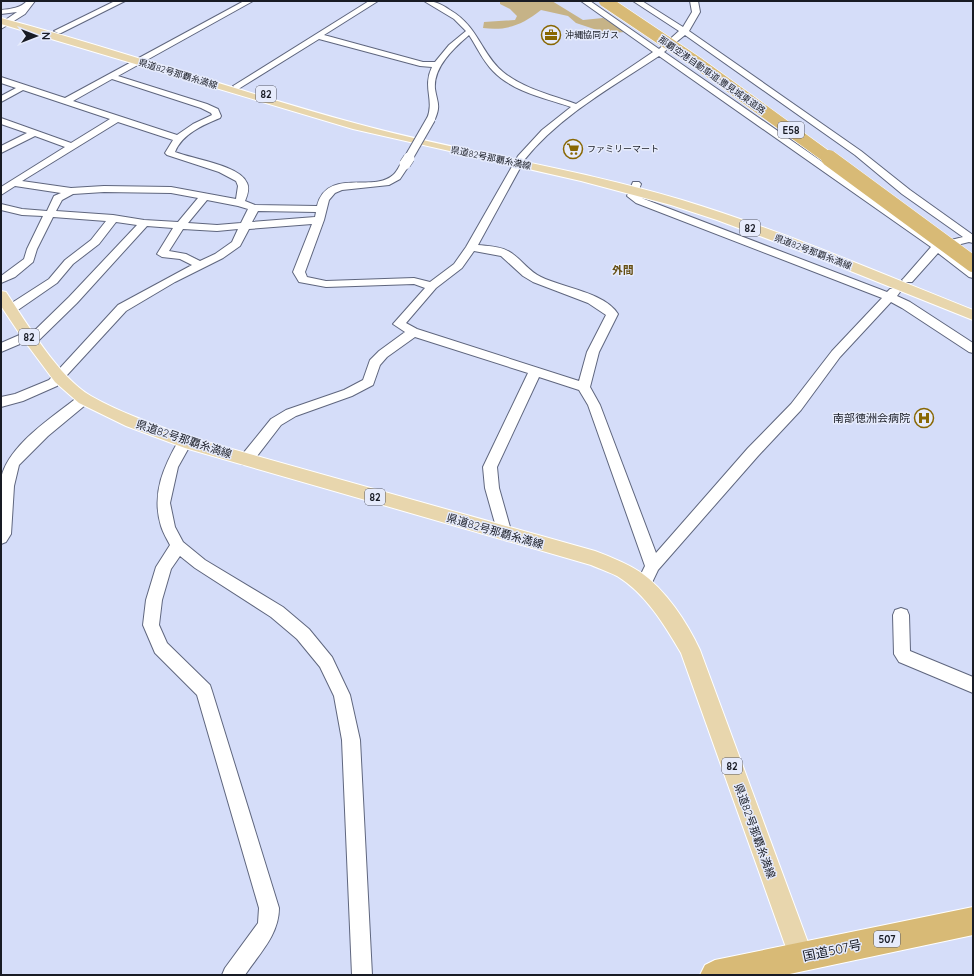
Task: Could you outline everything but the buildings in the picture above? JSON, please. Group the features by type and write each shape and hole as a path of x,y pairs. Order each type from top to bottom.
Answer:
{"highway":[{"name":"那覇空港自動車道;豊見城東道路","path":"605,1 705,69 840,165 973,264"},
{"name":"那覇空港自動車道;豊見城東道路","path":"617,1 972,242"},
{"name":"国道507号","path":"715,975 973,921"}],"main road":[{"name":"県道82号那覇糸満線","path":"1,13 6,22 362,122 635,188 720,216 904,283 973,306"},
{"name":"県道82号那覇糸満線","path":"6,22 58,32 141,60 357,127 520,161"},
{"name":"県道82号那覇糸満線","path":"904,283 973,315"},
{"name":"県道82号那覇糸満線","path":"1,296 60,378 84,399 132,422 185,442 594,559 624,572 643,586 670,616 690,650 801,956"}],"street":[{"path":"58,32 121,1"},
{"path":"66,101 249,1"},
{"path":"237,86 374,1"},
{"path":"428,1 453,15 470,31 490,63 502,75 516,83 578,107"},
{"path":"585,1 937,247 973,275"},
{"path":"637,1 684,31 858,153 906,192 972,242"},
{"path":"653,566 594,405 584,387 412,332 399,324 418,304 432,286 458,266 471,247 520,161 547,130 659,52 684,31 694,18 696,12 694,1"},
{"path":"1,13 17,10 30,3"},
{"path":"6,22 30,3"},
{"path":"432,286 414,281 326,284 303,280 299,272 319,220 324,200 331,191 340,187 386,183 397,177 436,108 431,82 437,65 443,55 461,37 470,31"},
{"path":"317,36 424,64 437,65"},
{"path":"111,76 204,106 215,111 217,116 197,124 180,138 170,153 180,158 207,164 240,177 243,184 240,203"},
{"path":"1,80 180,138"},
{"path":"1,99 23,87"},
{"path":"1,192 71,146 118,118"},
{"path":"1,120 71,146"},
{"path":"1,150 34,133"},
{"path":"14,183 71,191 104,189 171,190 240,203 254,208 321,209"},
{"path":"635,188 632,196 640,201 889,297 906,305 973,349"},
{"path":"1,280 11,275 29,260 32,249 58,198 71,191"},
{"path":"200,265 182,256 162,254 180,226 205,196"},
{"path":"1,207 22,212 113,218 144,224 217,228 319,220"},
{"path":"1,402 18,398 53,383 60,378 122,308 219,256 236,244 254,208"},
{"path":"11,310 53,281 69,262 95,242 113,218"},
{"path":"1,348 30,338 73,300 144,224"},
{"path":"643,586 653,566 753,452 796,407 836,354 889,297 937,247 972,242"},
{"path":"471,247 503,252 527,274 551,285 582,295 603,306 612,314 593,352 584,387"},
{"path":"246,460 276,422 291,413 348,393 369,382 374,363 383,354 412,332"},
{"path":"505,534 492,488 490,467 535,371"},
{"path":"1,538 4,534 10,469 21,453 84,399"},
{"path":"185,442 170,467 163,503 168,527 178,546 200,564 277,612 303,634 326,662 342,695 351,740 362,975"},
{"path":"178,546 164,567 154,600 152,626 161,648 204,691 269,908 269,918 266,928 232,975"},
{"path":"901,615 902,654 905,657 973,684"}],"shaded area":[{"path":"500,1 552,1 583,20 603,18 626,32 609,33 600,31 576,23 568,16 541,10 527,20 514,26 500,29 483,28 484,22 515,20 517,16 510,9 500,4"}],"place":[{"name":"沖縄協同ガス","path":"551,35"},
{"name":"ファミリーマート","path":"573,149"},
{"name":"南部徳洲会病院","path":"924,418"}],"district":[{"name":"外間","path":"623,270"}]}
